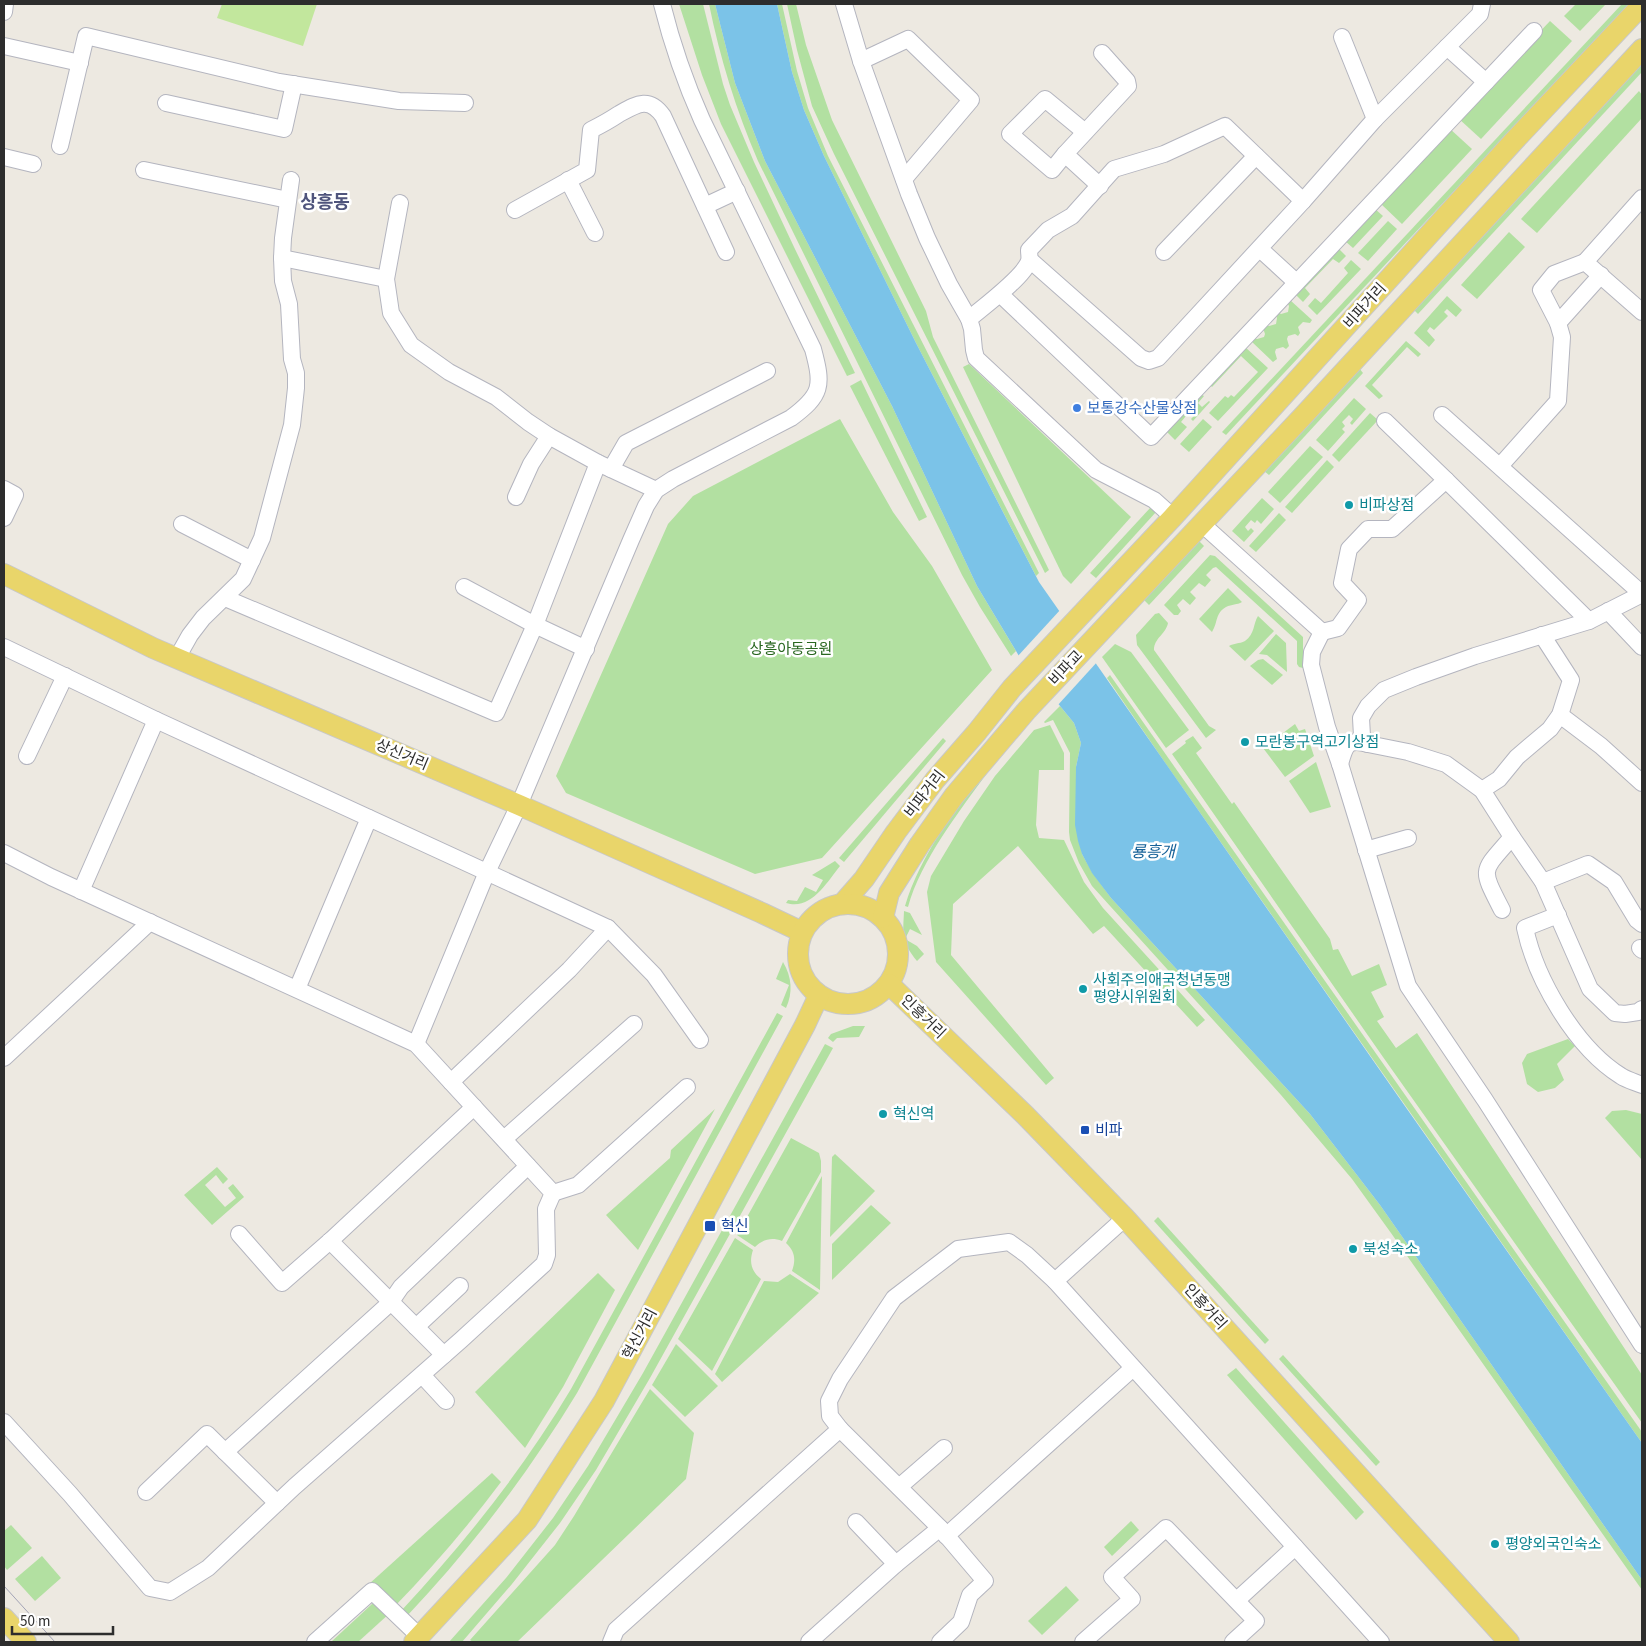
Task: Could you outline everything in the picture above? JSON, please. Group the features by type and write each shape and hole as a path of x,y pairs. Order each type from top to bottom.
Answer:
{"main road":[{"name":"비파거리","path":"1088,608 1513,142 1642,5"},
{"name":"비파거리","path":"1105,627 1642,49"},
{"name":"상신거리","path":"4,574 177,658 519,805 802,932"},
{"name":"비파교","path":"1012,688 1088,608"},
{"name":"비파교","path":"1027,710 1105,627"},
{"name":"비파거리","path":"843,904 864,879 935,780 1012,688"},
{"name":"비파거리","path":"883,918 889,893 920,844 954,796 1027,710"},
{"path":"843,904 861,905 877,912 883,918 897,940 898,958 894,975 882,991 867,1000 850,1004 832,1002 818,995 806,983 799,967 797,949 802,932 817,913 826,908 843,904"},
{"name":"인흥거리","path":"888,984 1026,1115 1125,1218 1509,1642"},
{"name":"혁신거리","path":"417,1640 527,1520 604,1400 805,1025 818,995"},
{"path":"4,1618 26,1642"}],"street":[{"path":"4,12 6,4"},
{"path":"416,1044 487,872 519,805 646,506 656,490 673,478 791,418 808,406 819,389 818,366 813,349 689,90 672,44 662,4"},
{"path":"844,4 861,61 927,238 949,284 969,318 976,358 1096,470 1154,500 1173,517"},
{"path":"1030,260 1141,358 1149,362 1158,358 1303,202 1375,119 1480,14 1482,4"},
{"path":"1000,294 1151,437 1534,31"},
{"path":"60,146 86,36 294,84 398,101 465,103"},
{"path":"1342,37 1375,119"},
{"path":"861,61 908,39 971,100 904,179"},
{"path":"4,46 80,63"},
{"path":"1447,47 1486,82"},
{"path":"1085,132 1045,99 1010,134 1052,170 1128,86 1128,81 1102,53"},
{"path":"166,103 284,129 294,84"},
{"path":"515,210 587,170 591,130 637,104 649,104 657,107 663,116 726,252"},
{"path":"969,318 1000,294 1030,260 1029,250 1048,230 1072,216 1114,169 1164,154 1225,126 1303,202"},
{"path":"1065,154 1100,186"},
{"path":"1164,252 1256,156"},
{"path":"4,157 33,164"},
{"path":"144,170 288,200"},
{"path":"177,658 190,635 203,618 243,579 262,538 290,435 296,373 292,359 290,304 283,282 282,258 291,180"},
{"path":"568,180 595,233"},
{"path":"704,206 737,191"},
{"path":"1500,466 1558,401 1562,345 1558,323 1541,290 1554,274 1585,262 1642,198"},
{"path":"400,203 386,279 391,313 411,344 449,372 496,396 548,436 656,490"},
{"path":"1260,249 1296,282"},
{"path":"282,258 386,279"},
{"path":"1585,262 1642,312"},
{"path":"1558,323 1601,275"},
{"path":"225,598 496,713 605,466 626,443 767,370"},
{"path":"1348,738 1368,706 1384,690 1474,656 1589,621 1642,594 1442,415"},
{"path":"1385,421 1589,621"},
{"path":"516,497 531,464 548,436"},
{"path":"1446,480 1392,529 1368,529 1349,549 1342,583 1358,600 1338,628 1322,632 1312,652 1311,665 1348,738 1366,850 1408,986 1486,1100 1642,1345"},
{"path":"4,489 15,495 4,518"},
{"path":"182,524 252,560"},
{"path":"1202,524 1322,632"},
{"path":"464,588 535,625 586,648"},
{"path":"1608,612 1642,647"},
{"path":"1482,790 1499,779 1517,757 1550,729 1560,714 1571,680 1542,635"},
{"path":"4,647 156,720 608,928 654,975 700,1040"},
{"path":"27,756 65,676"},
{"path":"1560,714 1601,746 1642,783"},
{"path":"81,891 156,720"},
{"path":"1348,738 1408,752 1446,764 1482,790 1543,882 1590,989 1615,1013 1625,1014 1638,1012 1642,1009"},
{"path":"297,989 369,818"},
{"path":"1502,910 1487,882 1486,873 1488,865 1512,837"},
{"path":"1366,850 1408,838"},
{"path":"4,853 81,891 416,1044 553,1192"},
{"path":"1543,882 1588,864 1614,882 1637,920 1642,924"},
{"path":"1558,914 1526,928 1529,945 1560,1012 1581,1040 1599,1058 1622,1076 1642,1084"},
{"path":"4,1058 150,922"},
{"path":"451,1082 569,970 608,928"},
{"path":"504,1139 634,1024"},
{"path":"553,1192 578,1185 687,1086"},
{"path":"238,1234 282,1283 474,1107"},
{"path":"225,1452 390,1303 401,1287 528,1166"},
{"path":"4,1422 70,1494 150,1588 170,1592 208,1568 277,1503 544,1264 548,1255 546,1209 553,1192"},
{"path":"1054,1281 1125,1218"},
{"path":"330,1241 444,1355"},
{"path":"940,1642 961,1622 970,1595 985,1581 943,1532 840,1429 830,1416 829,1401 840,1379 894,1298 958,1249 1009,1242 1027,1255 1054,1281 1381,1642"},
{"path":"416,1328 460,1286"},
{"path":"809,1642 896,1564 943,1532 1133,1368"},
{"path":"422,1374 446,1401"},
{"path":"611,1642 616,1630 840,1429"},
{"path":"146,1492 207,1434 277,1503"},
{"path":"899,1487 944,1448"},
{"path":"856,1522 896,1564"},
{"path":"1083,1642 1132,1599 1112,1577 1166,1528 1256,1621 1232,1642"},
{"path":"1237,1600 1295,1547"},
{"path":"316,1642 372,1592 417,1640"}],"green space":[{"path":"222,4 317,4 303,46 217,18"},
{"path":"679,4 703,4 730,105 754,162 855,373 847,376 721,124 702,75"},
{"path":"709,4 715,4 735,83 765,161 892,406 977,586 1016,651 1011,656 962,575 758,161 729,84"},
{"path":"777,4 782,4 797,71 808,108 828,156 1039,573 1036,576 916,343 824,156 804,110 792,72"},
{"path":"787,4 796,4 806,45 832,120 926,311 933,337 1049,570 1045,573 834,154 812,106"},
{"path":"1576,4 1606,4 1580,31 1564,16"},
{"path":"1622,4 1629,4 1226,435 1222,432"},
{"path":"1550,21 1572,41 1481,139 1458,118"},
{"path":"1642,62 1642,72 1418,314 1414,310"},
{"path":"1639,91 1642,95 1642,118 1537,233 1521,219"},
{"path":"1449,128 1472,149 1402,224 1380,203"},
{"path":"1375,209 1383,216 1353,248 1345,241"},
{"path":"1388,221 1397,229 1368,261 1358,253"},
{"path":"1509,232 1525,247 1477,299 1461,285"},
{"path":"1338,248 1346,256 1339,263 1333,259 1305,288 1310,294 1303,302 1295,294"},
{"path":"1351,260 1361,269 1317,315 1308,306 1315,298 1321,303 1348,273 1344,268"},
{"path":"1447,296 1462,310 1456,317 1447,309 1444,312 1448,316 1434,330 1430,327 1427,331 1435,340 1429,347 1414,333"},
{"path":"1290,300 1312,320 1310,323 1303,322 1298,327 1300,333 1298,336 1295,334 1288,336 1289,346 1286,349 1283,347 1276,349 1277,359 1273,362 1251,341 1254,338 1264,337 1263,328 1266,325 1276,324 1278,312 1281,314 1288,312 1289,306 1287,302"},
{"path":"1406,341 1421,354 1418,357 1407,347 1372,385 1383,396 1379,399 1365,386"},
{"path":"1245,347 1268,368 1218,421 1209,413 1225,396 1228,398 1231,395 1234,397 1258,372 1241,356 1212,387 1210,385"},
{"path":"969,364 1131,517 1071,584 1063,576 963,367"},
{"path":"1359,368 1363,373 1269,475 1264,471"},
{"path":"861,380 927,517 919,521 850,386"},
{"path":"1202,395 1204,396 1198,403 1202,407 1210,402 1193,421 1191,419 1195,415 1190,411 1181,422 1187,427 1175,440 1167,432"},
{"path":"1354,398 1366,409 1352,425 1350,423 1353,419 1349,415 1342,422 1345,426 1342,429 1345,432 1328,451 1316,440"},
{"path":"1370,413 1378,420 1339,462 1332,455"},
{"name":"상흥아동공원","path":"840,419 893,512 932,566 992,670 822,858 755,874 566,793 556,776 668,524 693,496"},
{"path":"1203,419 1212,427 1189,452 1180,444"},
{"path":"1310,446 1323,457 1280,503 1268,492"},
{"path":"1327,460 1334,467 1292,513 1285,507"},
{"path":"1262,498 1274,509 1261,524 1257,520 1255,523 1251,520 1245,527 1248,531 1251,528 1254,531 1244,542 1232,531"},
{"path":"1151,507 1156,512 1096,578 1090,573"},
{"path":"1279,513 1286,520 1256,552 1249,546"},
{"path":"1198,540 1204,546 1149,605 1143,599"},
{"path":"1210,555 1215,556 1303,637 1303,668 1297,664 1297,641 1216,567 1206,575 1211,580 1205,587 1199,583 1190,592 1196,598 1190,605 1183,599 1177,605 1181,611 1178,615 1174,615 1164,605"},
{"path":"1228,588 1242,602 1222,609 1212,632 1199,619"},
{"path":"1159,613 1168,623 1156,642 1154,650 1209,726 1216,730 1206,738 1137,645 1136,635 1155,614"},
{"path":"1258,616 1274,631 1245,661 1229,646 1243,642 1248,638"},
{"path":"1276,634 1286,643 1287,672 1267,655 1259,654"},
{"path":"1115,644 1131,652 1189,730 1166,748 1102,657"},
{"path":"1263,659 1283,675 1272,685 1250,666"},
{"path":"1110,675 1642,1432 1642,1443 1168,767 1107,678"},
{"path":"1060,706 1074,723 1081,743 1076,767 1082,854 1092,872 1111,898 1310,1114 1380,1205 1642,1580 1642,1590 1352,1179 1281,1095 1092,886 1079,863 1070,840 1070,753 1053,720 1044,722"},
{"path":"1295,724 1299,731 1305,729 1314,756 1285,777 1263,748"},
{"path":"1050,725 1064,753 1064,770 1039,770 1036,825 1039,838 1064,840 1084,882 1103,908 1205,1020 1197,1027 1104,926 1093,934 1018,846 953,904 951,955 1054,1078 1046,1085 936,962 927,892 931,876 964,821 995,776 1034,730"},
{"path":"1193,736 1202,748 1196,753 1232,804 1234,802 1330,939 1333,950 1338,949 1352,976 1379,964 1387,985 1371,992 1384,1017 1377,1021 1396,1048 1417,1033 1642,1375 1642,1423 1383,1057 1172,754"},
{"path":"943,738 946,741 844,862 839,858"},
{"path":"1316,762 1331,807 1310,813 1289,781"},
{"path":"983,770 987,773 931,854 914,889 908,907 905,906 919,870 929,852"},
{"path":"835,861 840,866 818,894 803,903 786,903 788,900 797,901 805,887 816,892 823,880 812,875"},
{"path":"904,911 910,913 922,935 910,929 905,939 917,946 924,954 917,961 904,938"},
{"path":"783,962 788,973 790,985 790,997 786,1008 781,1005 789,985 776,979"},
{"path":"777,1013 783,1016 577,1393 539,1453 498,1509 407,1616 401,1611 470,1532 513,1477 571,1389"},
{"path":"853,1026 865,1026 859,1037 837,1038 833,1042 828,1038 831,1034"},
{"path":"1568,1039 1575,1046 1557,1064 1564,1080 1555,1088 1538,1092 1527,1084 1522,1063 1527,1054"},
{"path":"825,1044 833,1048 650,1378 596,1470 560,1523 512,1584 462,1642 449,1642 506,1578 553,1518 588,1466 643,1373"},
{"path":"715,1109 638,1250 606,1215 670,1158 671,1150"},
{"path":"1626,1110 1642,1114 1642,1160 1605,1118 1612,1111"},
{"path":"791,1138 819,1153 821,1172 782,1241 768,1240 761,1242 755,1247 737,1235"},
{"path":"835,1154 875,1191 830,1237 832,1157"},
{"path":"217,1167 228,1179 223,1184 216,1175 205,1185 225,1207 236,1198 228,1188 233,1184 244,1197 212,1225 184,1195"},
{"path":"822,1176 820,1290 792,1271 794,1256 786,1243"},
{"path":"871,1205 891,1223 832,1280 832,1244"},
{"path":"1158,1217 1269,1340 1265,1344 1154,1221"},
{"path":"735,1238 753,1250 752,1266 755,1273 761,1279 712,1371 678,1339"},
{"path":"598,1273 615,1290 563,1387 525,1448 475,1392"},
{"path":"790,1274 819,1293 722,1382 715,1374 764,1281 778,1282"},
{"path":"676,1344 718,1386 685,1417 652,1385"},
{"path":"1283,1355 1380,1462 1376,1466 1279,1359"},
{"path":"1236,1368 1364,1512 1356,1520 1227,1375"},
{"path":"650,1389 694,1433 686,1479 517,1642 473,1642 470,1640 555,1545"},
{"path":"492,1473 501,1482 450,1546 394,1607 369,1584"},
{"path":"1131,1521 1139,1530 1112,1556 1104,1547"},
{"path":"11,1525 32,1548 7,1570 4,1566 4,1531"},
{"path":"42,1556 61,1578 35,1601 15,1579"},
{"path":"1066,1586 1079,1600 1042,1635 1028,1621"},
{"path":"377,1603 390,1613 358,1642 331,1642 372,1604"}],"water":[{"name":"룡흥개","path":"715,4 777,4 792,72 804,110 824,156 916,343 1039,582 1642,1443 1642,1580 1380,1205 1310,1114 1111,898 1092,873 1082,854 1075,825 1076,767 1081,743 1074,723 1019,656 977,586 892,406 765,161 735,83"}],"pier":[{"path":"1061,609 1098,661 1057,706 1017,657"}],"tram line":[{"path":"4,1586 55,1642"}],"place":[{"name":"보통강수산물상점","path":"1077,408"},
{"name":"비파상점","path":"1349,505"},
{"name":"모란봉구역고기상점","path":"1245,742"},
{"name":"사회주의애국청년동맹 평양시위원회","path":"1083,989"},
{"name":"혁신역","path":"883,1114"},
{"name":"비파","path":"1085,1130"},
{"name":"혁신","path":"710,1226"},
{"name":"북성숙소","path":"1353,1249"},
{"name":"평양외국인숙소","path":"1495,1544"}],"district":[{"name":"상흥동","path":"325,202"}]}
